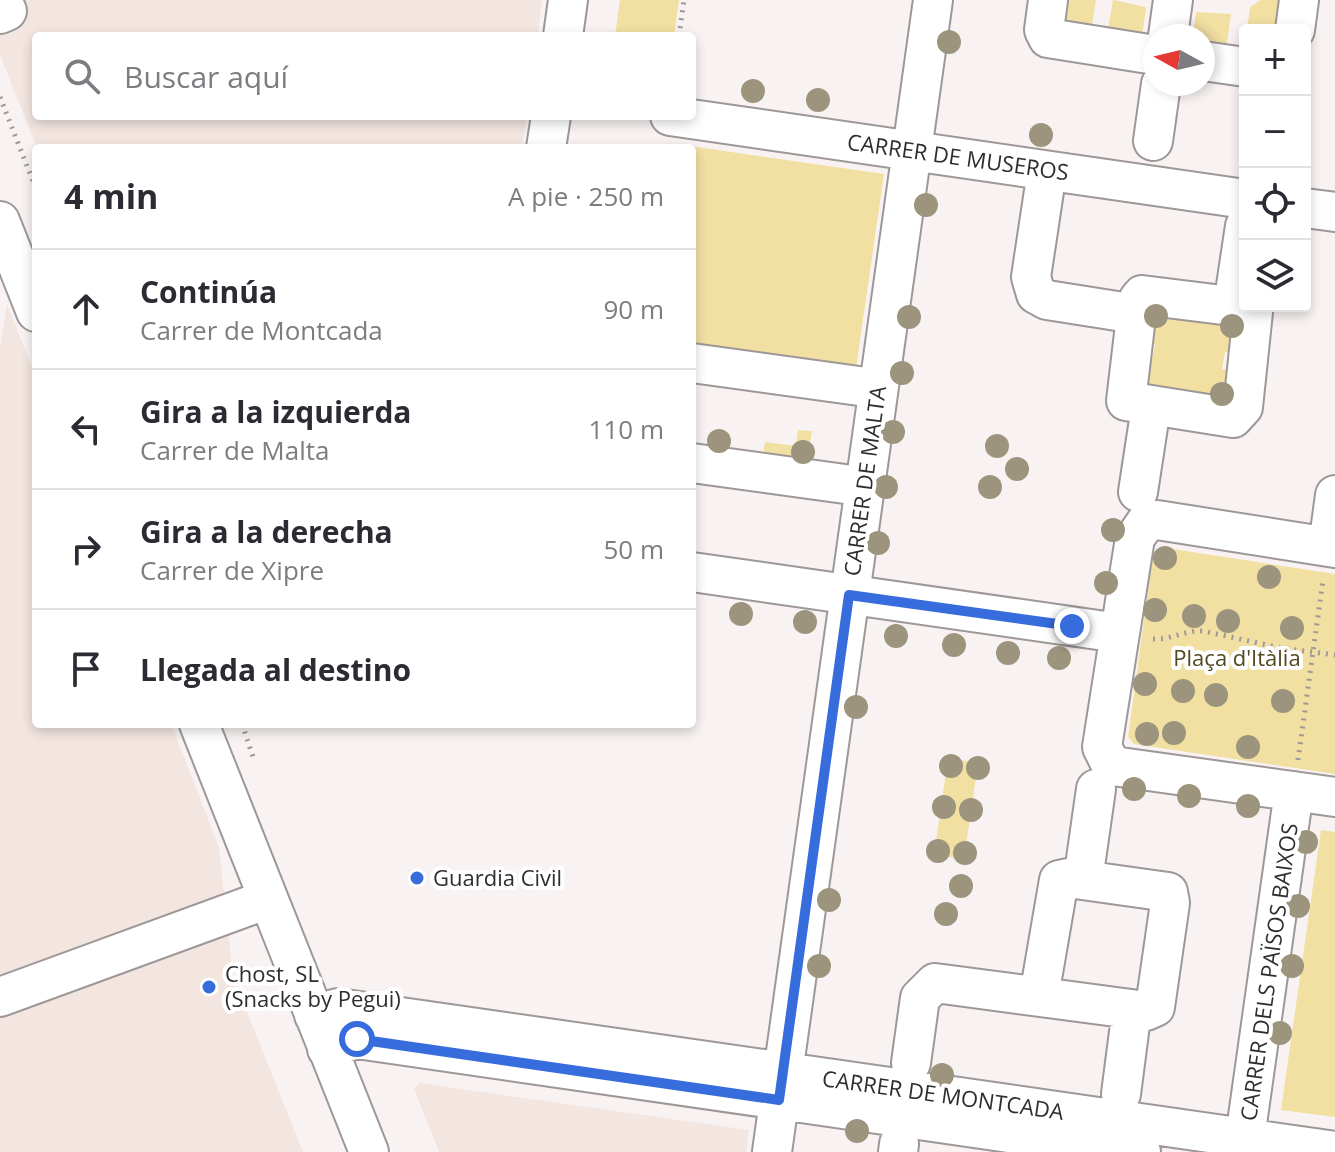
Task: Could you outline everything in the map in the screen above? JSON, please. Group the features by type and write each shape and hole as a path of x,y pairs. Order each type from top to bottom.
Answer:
{"street":[{"path":"0,14 7,11 2,0"},
{"path":"564,32 568,0"},
{"name":"CARRER DE MALTA","path":"772,1152 933,0"},
{"path":"1048,0 1044,30 1048,38 1143,53"},
{"path":"1170,24 1173,0"},
{"path":"1296,24 1299,0"},
{"path":"1215,63 1239,66"},
{"path":"1153,141 1159,96"},
{"path":"547,144 550,120"},
{"name":"CARRER DE MUSEROS","path":"675,135 912,151 1239,198"},
{"path":"1044,191 1031,277 1036,294 1047,300 1136,314"},
{"path":"1311,209 1335,212"},
{"path":"0,221 32,302"},
{"path":"1233,306 1243,240"},
{"path":"1146,294 1233,306 1251,309 1255,318 1242,412 1233,418 1131,404 1124,397 1138,300 1146,294"},
{"path":"696,364 859,386"},
{"path":"1138,492 1151,407"},
{"path":"696,464 845,484"},
{"path":"1335,495 1329,556 1157,520 1146,522 1135,538 1132,639 1102,747 1110,763 1296,780 1335,797"},
{"path":"696,573 1132,639"},
{"path":"201,728 369,1152"},
{"name":"CARRER DELS PAÏSOS BAIXOS","path":"1244,1145 1296,780"},
{"path":"1083,880 1096,789"},
{"path":"911,1063 920,998 935,983 1150,1010 1156,1003 1170,897 1163,891 1064,878 1055,886 1039,996"},
{"path":"0,997 268,899"},
{"name":"CARRER DE MONTCADA","path":"321,1032 338,1008 1141,1152"},
{"path":"1121,1094 1132,1009"},
{"name":"CARRER DE MONTCADA","path":"781,1086 1244,1145 1335,1151"}],"path":[{"path":"680,32 684,0"},
{"path":"0,97 32,179"},
{"path":"1296,780 1329,556"},
{"path":"1132,639 1167,640 1191,631 1203,631 1335,655"}],"shaded area":[{"path":"0,0 542,0 538,32 32,32 32,120 526,120 523,144 35,144 0,55"},
{"path":"7,304 32,368 32,728 173,728 219,847 233,977 303,1152 0,1152 0,346"},
{"path":"419,1083 749,1130 746,1152 439,1152 414,1089"}],"green space":[{"path":"620,0 679,0 675,32 616,32"},
{"path":"1056,0 1096,0 1090,38 1051,32"},
{"path":"1113,0 1146,7 1141,46 1106,40"},
{"path":"1261,0 1290,0 1287,24 1248,24 1250,7"},
{"path":"1196,12 1231,14 1225,58 1215,57 1215,24 1194,24"},
{"path":"696,147 884,174 856,368 696,346"},
{"path":"1146,302 1187,307 1186,320 1201,322 1203,310 1245,317 1240,354 1225,352 1222,369 1238,373 1233,410 1131,396 1137,358 1152,360 1155,344 1140,341"},
{"path":"798,430 812,431 807,461 763,454 765,442 796,446"},
{"name":"Plaça d'Itàlia","path":"1160,547 1335,574 1335,774 1134,744 1128,737 1153,554"},
{"path":"948,758 978,763 964,859 934,855"},
{"path":"1321,830 1335,832 1335,1117 1281,1110"}],"place":[{"name":"Guardia Civil","path":"417,878"},
{"name":"Chost, SL (Snacks by Pegui)","path":"209,987"}],"route":[{"path":"357,1039 779,1100 849,595 1072,626"}]}
